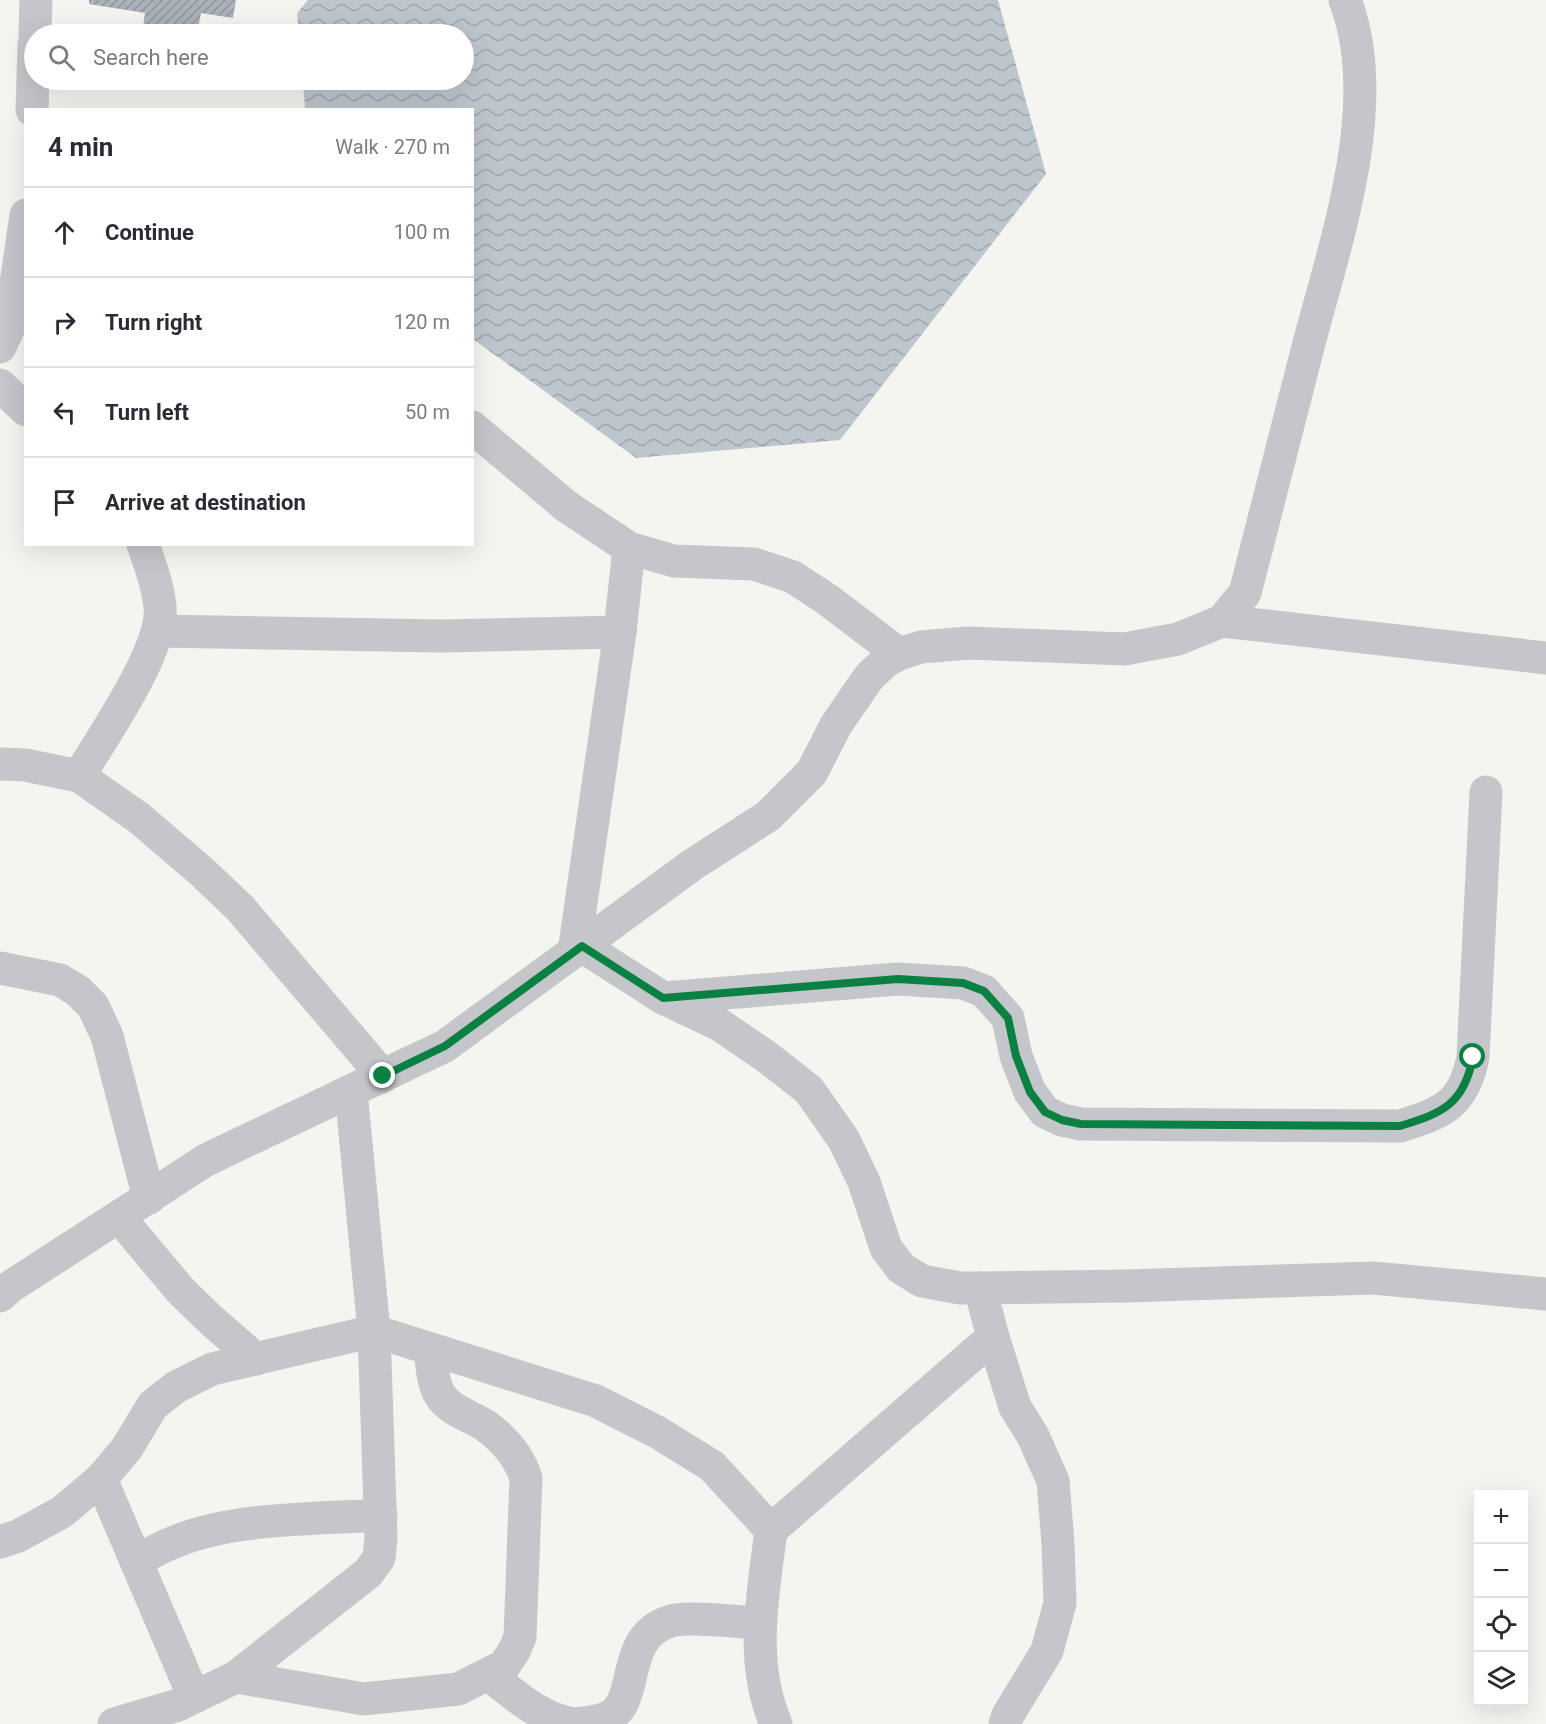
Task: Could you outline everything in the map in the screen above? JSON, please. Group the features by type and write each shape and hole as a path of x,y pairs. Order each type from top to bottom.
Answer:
{"street":[{"path":"35,24 36,0"},
{"path":"0,1296 10,1287 206,1161 445,1046 692,865 768,816 812,772 836,725 869,677 885,662 899,654 921,646 969,643 1124,649 1178,639 1222,621 1245,593 1351,183 1361,96 1352,20 1345,0"},
{"path":"32,108 33,90"},
{"path":"0,347 10,325 20,289 24,240"},
{"path":"0,385 24,408"},
{"path":"474,429 566,506 629,548 674,561 754,564 793,578 828,600 899,654"},
{"path":"79,776 139,675 158,631 160,608 154,575 144,546"},
{"path":"578,949 629,548"},
{"path":"1222,621 1546,658"},
{"path":"158,631 442,636 620,632"},
{"path":"0,764 25,765 79,776 139,818 240,908 383,1076"},
{"path":"663,998 898,979 963,983 984,991 1008,1018 1016,1056 1030,1092 1045,1112 1062,1120 1081,1124 1400,1126 1433,1116 1454,1101 1469,1079 1473,1057 1486,792"},
{"path":"578,949 663,998 720,1025 767,1057 809,1090 844,1140 864,1182 886,1248 901,1268 922,1281 960,1288 980,1288 1373,1278 1546,1294"},
{"path":"0,968 60,980 93,1006 107,1036 149,1198"},
{"path":"114,1724 178,1705 236,1677 368,1574 379,1558 381,1515 374,1331 351,1091"},
{"path":"119,1217 181,1291 256,1359"},
{"path":"980,1288 1015,1407 1033,1436 1053,1481 1060,1593 1060,1603 1047,1651 1008,1715 1005,1724"},
{"path":"0,1542 18,1536 62,1512 101,1479 127,1448 153,1406 176,1387 212,1369 374,1331 596,1401 657,1432 712,1466 771,1530"},
{"path":"776,1724 760,1672 759,1623 771,1530 993,1337"},
{"path":"236,1677 364,1698 458,1689 504,1666 514,1651 520,1637 526,1478 521,1464 507,1445 486,1426 455,1410 441,1396 436,1385 430,1349"},
{"path":"101,1479 194,1697"},
{"path":"136,1561 177,1540 210,1531 258,1523 381,1515"},
{"path":"489,1675 533,1709 558,1722 575,1724 595,1722 613,1714 624,1698 638,1648 657,1628 672,1621 759,1623"}],"water":[{"path":"308,0 998,0 1046,174 840,440 636,458 474,340 474,108 305,108 304,90 474,90 474,24 298,24 297,13"}],"building":[{"path":"89,0 236,0 233,18 201,13 199,24 143,24 145,13 89,4"}],"route":[{"path":"383,1076 445,1046 582,946 663,998 898,979 963,983 984,991 1008,1018 1016,1056 1030,1092 1045,1112 1062,1120 1081,1124 1400,1126 1433,1116 1454,1101 1469,1079 1473,1057"}]}
